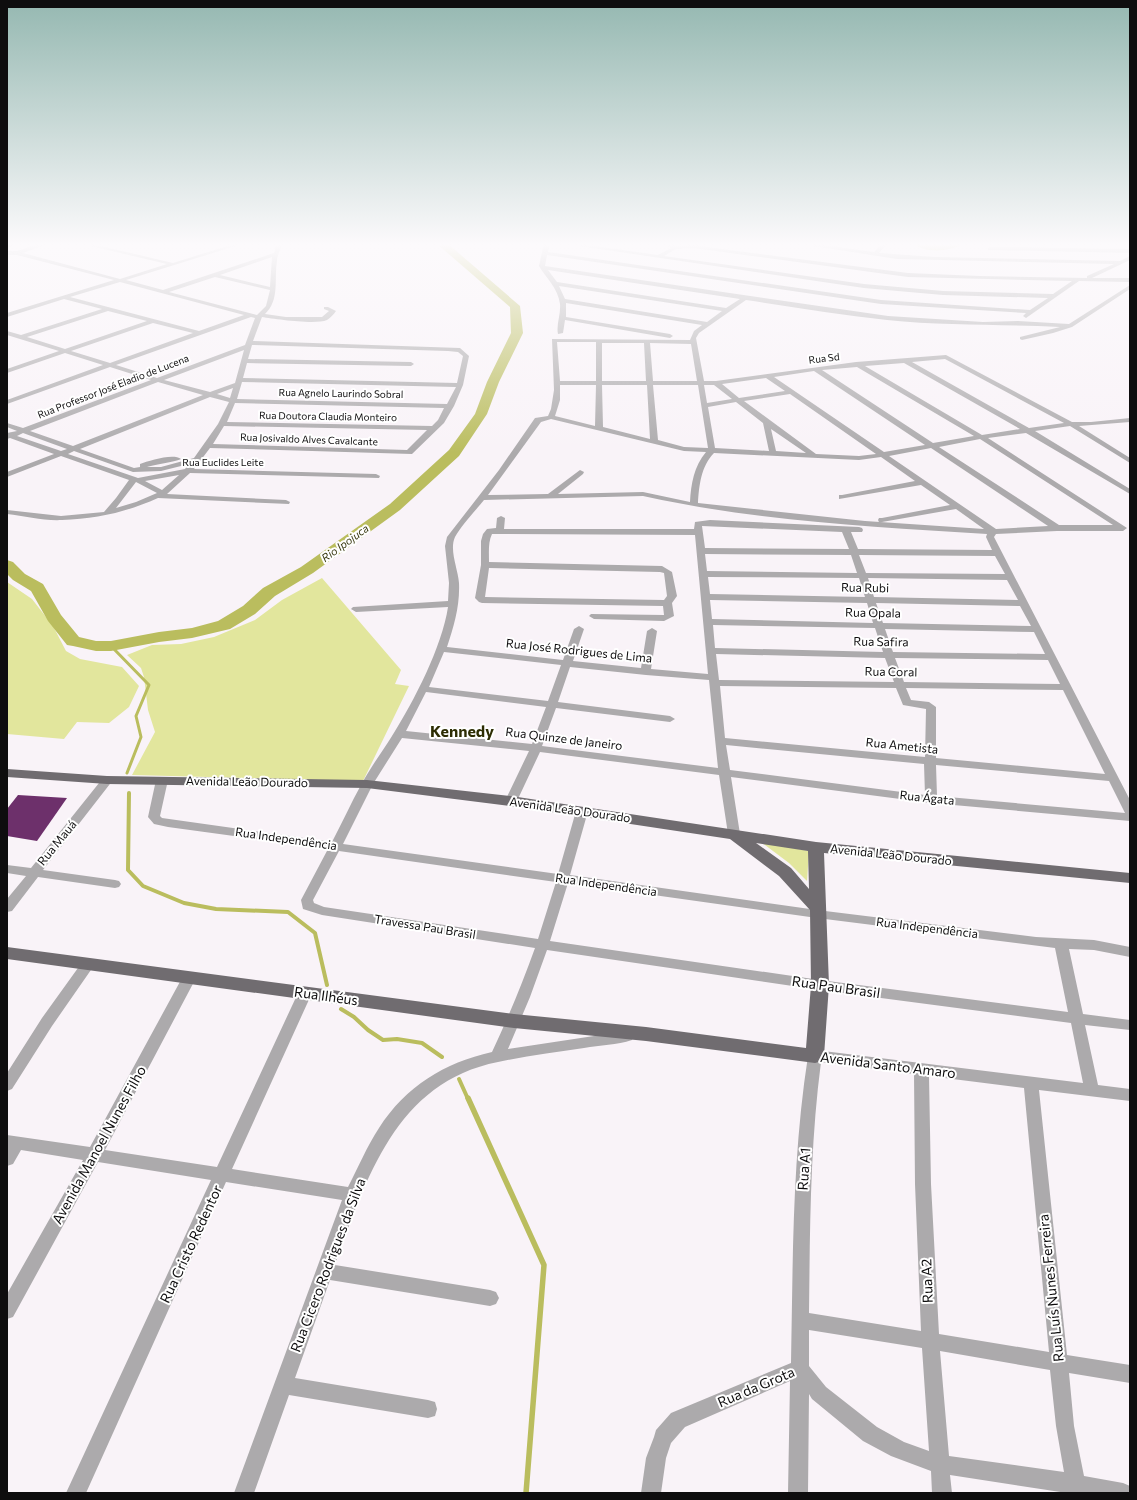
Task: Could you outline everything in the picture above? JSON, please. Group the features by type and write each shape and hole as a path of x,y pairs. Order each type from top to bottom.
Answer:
{"main road":[{"name":"Avenida Leão Dourado","path":"7,773 107,780 366,784 511,801 816,847 1130,878"},
{"path":"734,834 785,872 817,911"},
{"name":"Rua A1","path":"815,1056 820,985 816,847"},
{"name":"Rua Ilhéus","path":"7,953 514,1021 646,1034"},
{"name":"Avenida Santo Amaro","path":"646,1034 815,1056"}],"street":[{"path":"7,316 17,313"},
{"path":"22,337 97,313"},
{"path":"124,313 199,333"},
{"path":"242,313 286,319 322,319 326,318 331,313"},
{"path":"7,512 60,518 88,516 105,514 139,504 160,495 188,471 208,446 222,424 233,401 249,345 260,316 263,313"},
{"path":"560,333 563,313"},
{"path":"639,313 708,324"},
{"path":"694,505 695,486 704,460 712,450 693,340 696,332 723,313"},
{"path":"854,313 939,322 983,324 1018,323 1070,326"},
{"path":"1018,323 1030,313"},
{"path":"1022,338 1051,332 1070,326 1090,313"},
{"path":"7,402 250,315"},
{"path":"563,318 693,340"},
{"path":"7,371 153,321"},
{"name":"Rua Agnelo Laurindo Sobral","path":"7,333 157,380 233,401 450,406"},
{"path":"551,417 555,411 557,383 554,340 693,340"},
{"path":"599,340 599,428"},
{"path":"646,341 654,442"},
{"path":"249,345 334,345 460,350 466,356 460,385 441,421 434,428"},
{"name":"Rua Professor José Eladio de Lucena","path":"8,436 249,345"},
{"name":"Rua Sd","path":"557,383 716,383 856,364 942,357 950,358 1071,424"},
{"path":"904,360 1027,430 1130,492"},
{"path":"245,361 411,364"},
{"path":"856,364 981,437 1127,528"},
{"path":"815,369 933,445 1057,528"},
{"path":"768,376 958,506 991,534 998,553 1023,603 1130,811"},
{"path":"7,475 210,395 238,382 460,385"},
{"path":"716,383 766,422 816,456"},
{"path":"199,391 229,387"},
{"path":"705,405 792,392"},
{"path":"336,846 366,784 399,734 442,649 451,619 453,604 454,583 449,542 451,536 483,498 538,420 551,417 684,449 859,458 1027,430 1071,424 1091,424 1130,420"},
{"path":"766,422 773,453"},
{"name":"Rua Doutora Claudia Monteiro","path":"222,424 434,428"},
{"path":"1071,424 1130,461"},
{"path":"7,425 133,470"},
{"name":"Rua Josivaldo Alves Cavalcante","path":"208,446 409,452 434,428"},
{"name":"Rua Euclides Leite","path":"8,436 136,480 188,471 376,476"},
{"path":"125,476 133,470 157,461 199,458"},
{"path":"549,497 580,472"},
{"path":"105,514 136,480 160,495 286,502"},
{"path":"842,498 923,482"},
{"path":"483,498 643,494 694,505 728,510 865,524 991,534"},
{"path":"865,524 958,506"},
{"path":"724,523 728,510"},
{"path":"500,531 501,518"},
{"path":"734,834 720,741 698,524 724,523 846,530 991,534 1057,528 1127,528"},
{"path":"846,530 864,576 879,627 907,703 925,704 931,707 931,799"},
{"path":"666,603 484,601 480,598 485,565 486,534 490,531 698,532"},
{"path":"701,551 998,553"},
{"path":"485,565 662,569 668,572 672,596 666,603 668,616 664,618 594,616"},
{"path":"703,574 1010,577"},
{"name":"Rua Rubi","path":"706,597 1023,603"},
{"path":"356,609 453,604"},
{"name":"Rua Opala","path":"708,622 879,627 1037,629"},
{"path":"511,801 536,748 568,664 579,629"},
{"path":"646,672 652,631"},
{"name":"Rua José Rodrigues de Lima","path":"442,649 714,680"},
{"name":"Rua Safira","path":"710,650 889,655 1051,657"},
{"name":"Rua Coral","path":"714,680 900,685 1066,687"},
{"path":"423,689 670,719"},
{"name":"Rua Quinze de Janeiro","path":"399,734 536,748 725,773"},
{"name":"Rua Ametista","path":"720,741 930,762 1113,778"},
{"name":"Rua Ágata","path":"725,773 931,799 1130,817"},
{"name":"Rua Mauá","path":"7,908 33,872 107,780"},
{"name":"Rua Independência","path":"162,780 154,817 158,821 168,823 564,879 1061,944 1094,945 1130,952"},
{"path":"497,1056 514,1021 542,945 564,879 582,811"},
{"name":"Travessa Pau Brasil","path":"336,846 307,900 308,906 322,911 542,945"},
{"path":"7,868 115,884"},
{"path":"1061,944 1078,1018 1092,1091"},
{"name":"Rua Pau Brasil","path":"542,945 820,985 1130,1025"},
{"path":"7,1084 47,1022 88,964"},
{"name":"Avenida Manoel Nunes Filho","path":"7,1311 94,1155 189,978"},
{"name":"Rua Cristo Redentor","path":"76,1493 305,994"},
{"name":"Rua Cicero Rodrigues da Silva","path":"244,1493 352,1195 384,1133 401,1110 426,1087 443,1076 469,1063 497,1056 556,1046 646,1034"},
{"name":"Avenida Santo Amaro","path":"815,1056 1130,1095"},
{"name":"Rua A1","path":"798,1493 802,1190 808,1104 815,1056"},
{"name":"Rua A2","path":"921,1069 923,1184 930,1342 942,1493"},
{"name":"Rua Luís Nunes Ferreira","path":"1031,1083 1065,1426 1077,1488"},
{"path":"7,1159 12,1142 352,1195"},
{"path":"325,1271 490,1298"},
{"path":"800,1320 1130,1374"},
{"name":"Rua da Grota","path":"652,1493 656,1458 663,1437 678,1420 799,1368 819,1393 870,1434 898,1449 923,1459 940,1464 1077,1488 1123,1493"},
{"path":"282,1386 428,1409"}],"green space":[{"path":"322,578 401,670 395,684 409,686 363,781 132,775 155,732 148,710 144,677 141,668 127,655 152,645 181,644 214,637 255,620 282,600"},
{"path":"7,582 32,599 53,626 66,651 80,659 122,667 139,686 129,707 109,723 77,722 64,739 7,734"},
{"path":"761,842 809,851 807,881 789,863"}],"building":[{"path":"18,795 67,798 37,841 7,836 7,809"}],"waterway":[{"name":"Rio Ipojuca","path":"7,565 19,577 37,588 54,617 73,641 96,646 111,646 159,637 192,633 224,625 249,610 269,592 307,570 395,507 454,453 481,414 493,382 517,333 516,313"},
{"path":"111,646 149,685 136,716 141,737 127,773"},
{"path":"129,793 128,870 143,886 184,903 216,909 288,912 315,933 327,985"},
{"path":"341,1009 354,1017 368,1030 383,1040 397,1039 422,1043 442,1057"},
{"path":"459,1079 468,1099"},
{"path":"468,1098 544,1265 526,1493"}],"district":[{"name":"Kennedy","path":"462,731"}]}
